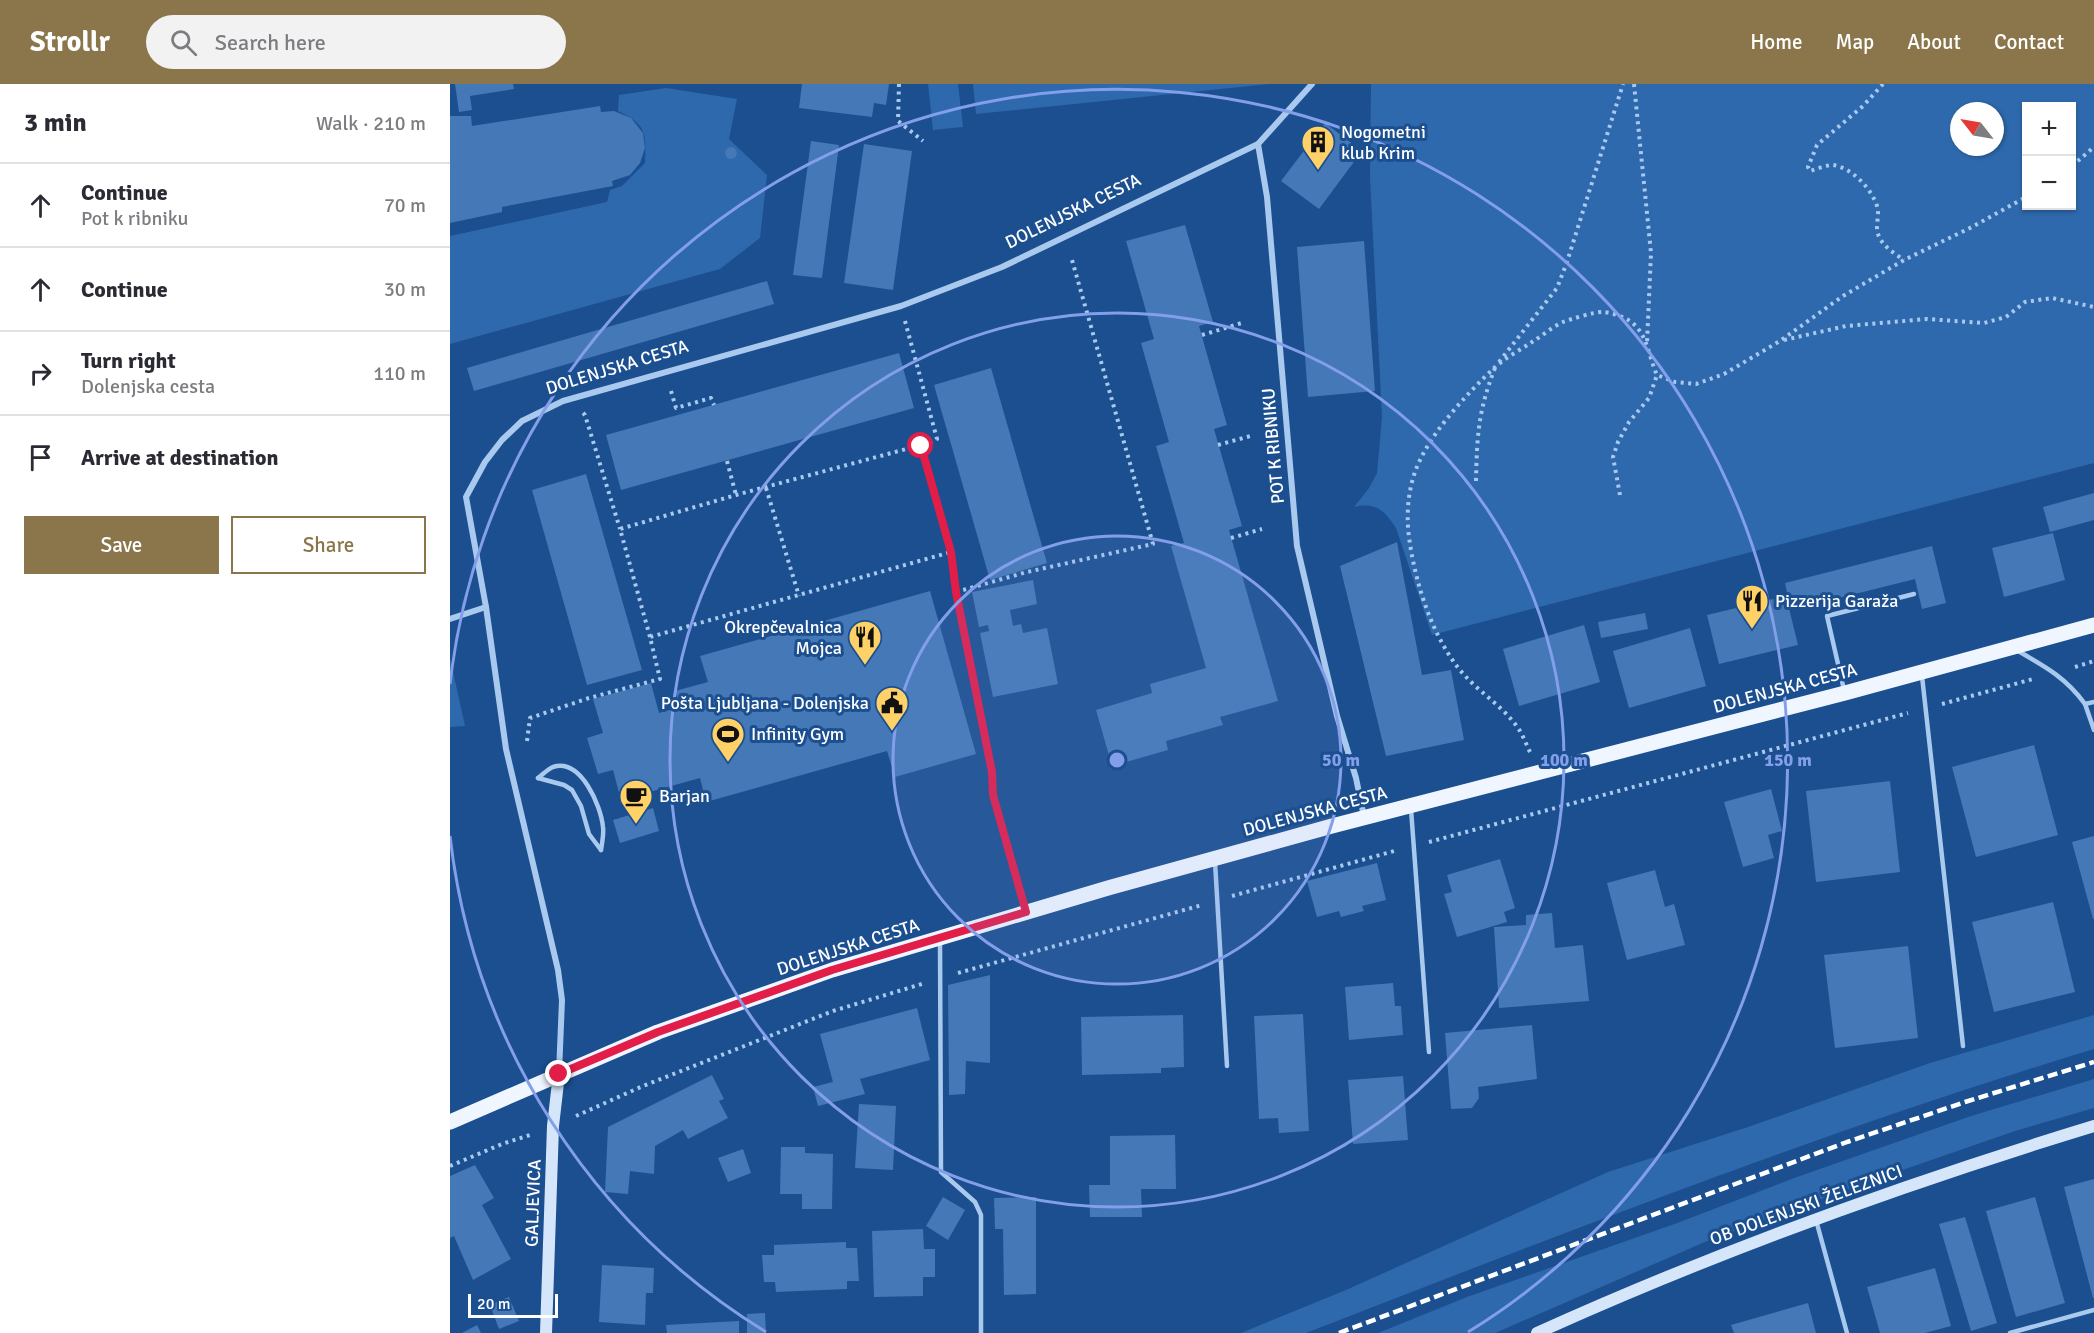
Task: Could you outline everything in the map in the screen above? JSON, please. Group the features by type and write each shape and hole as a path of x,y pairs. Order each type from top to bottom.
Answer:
{"main road":[{"name":"DOLENJSKA CESTA","path":"450,1122 667,1029 832,970 940,937 1365,818 1845,693 2010,646 2094,625"}],"street":[{"path":"1258,144 1311,84"},
{"name":"DOLENJSKA CESTA","path":"559,1074 561,1000 558,970 506,748 486,607 466,497 485,462 501,440 522,420 563,401 901,306 1002,267 1258,144"},
{"name":"POT K RIBNIKU","path":"1258,144 1267,197 1297,546 1337,716 1356,778 1365,818"},
{"path":"450,619 486,607"},
{"name":"GALJEVICA","path":"546,1333 553,1126 559,1074"},
{"name":"OB DOLENJSKI ŽELEZNICI","path":"1537,1333 1620,1296 1816,1219 2094,1126"}],"lane":[{"path":"1845,693 1827,616 1914,594"},
{"path":"2010,646 2056,673 2073,688 2085,704 2094,730"},
{"path":"1921,671 1963,1046"},
{"path":"2085,704 2094,702"},
{"path":"553,767 562,767 585,780 604,828 601,850 589,834 581,806 572,790 564,785 538,778 553,767"},
{"path":"1411,806 1429,1052"},
{"path":"1214,859 1227,1066"},
{"path":"940,937 941,1172 975,1202 981,1215 981,1333"},
{"path":"1816,1219 1847,1333"},
{"path":"2010,1333 2094,1310"}],"path":[{"path":"899,84 898,121 923,141"},
{"path":"1540,772 1518,728 1504,711 1469,680 1447,652 1427,610 1410,545 1407,514 1410,490 1426,450 1444,423 1496,366 1557,288 1623,84"},
{"path":"1634,84 1651,253 1647,344"},
{"path":"1883,84 1863,106 1817,145 1808,167 1810,171 1830,165 1844,168 1854,174 1869,191 1876,204 1879,219 1877,232 1882,242 1904,260"},
{"path":"2076,163 2094,147"},
{"path":"1657,375 1675,382 1696,384 1724,374 1780,341 1843,296 1904,260 2022,199"},
{"path":"956,592 1027,572 1153,544 1072,260"},
{"path":"1780,341 1846,326 1927,319 1984,323 2006,316 2025,302 2052,298 2094,306"},
{"path":"620,529 736,495 921,446 937,439 901,306"},
{"path":"1476,481 1477,435 1483,398 1496,366 1563,322 1603,312 1626,318 1639,329 1647,344 1657,375 1649,398 1629,422 1618,442 1613,458 1620,495"},
{"path":"1202,335 1245,322"},
{"path":"671,391 676,408 711,398 714,405"},
{"path":"527,741 530,718 589,698 660,679 620,529 585,415 563,401"},
{"path":"1218,445 1254,435"},
{"path":"921,446 951,552 956,592 992,772 993,795 1026,912"},
{"path":"727,460 736,495"},
{"path":"766,488 798,596"},
{"path":"1231,538 1262,529"},
{"path":"650,637 951,552"},
{"path":"1940,704 2094,661"},
{"path":"450,1166 502,1144 527,1137"}],"shaded area":[{"path":"928,84 958,84 963,127 933,130"},
{"path":"973,84 1269,84 976,114"},
{"path":"1371,84 2094,84 2094,463 1432,635 1396,528 1379,509 1368,506 1354,507 1377,473 1382,417 1370,177"},
{"path":"666,88 737,99 729,139 767,175 760,238 720,269 450,344 450,236 607,202 610,190 622,186 645,163 643,131 635,121 618,111 619,95"},
{"path":"450,658 465,726 450,727"},
{"path":"2094,1015 2094,1049 1994,1080 1796,1148 1599,1220 1306,1333 1241,1333 1346,1290 1608,1172 1748,1127 1930,1063"},
{"path":"2094,1079 2094,1108 2015,1131 1705,1242 1495,1333 1378,1333 1467,1297 1680,1222 1797,1177 1971,1116"}],"building":[{"path":"455,84 513,84 514,89 470,96 472,110 459,112"},
{"path":"802,84 889,84 886,105 874,103 872,117 799,108"},
{"path":"600,106 601,112 614,111 631,118 643,133 645,148 640,163 630,175 612,181 613,186 502,207 502,212 450,223 450,116 471,116 472,126"},
{"name":"Nogometni klub Krim","path":"1325,123 1362,151 1319,209 1281,181"},
{"path":"811,141 839,145 822,278 793,275"},
{"path":"864,144 912,151 893,290 844,283"},
{"path":"733,147 737,153 733,159 729,159 725,151"},
{"path":"1185,225 1213,322 1199,326 1227,425 1214,429 1242,526 1229,530 1278,701 1220,717 1223,725 1166,741 1168,750 1112,766 1096,710 1152,693 1150,684 1206,668 1171,546 1184,543 1156,446 1169,442 1141,343 1154,339 1126,241"},
{"path":"1364,241 1375,391 1308,397 1297,247"},
{"path":"767,281 774,304 474,391 467,368"},
{"path":"899,353 914,408 621,490 606,435"},
{"path":"991,368 1047,563 990,580 934,385"},
{"path":"586,474 642,670 587,685 532,490"},
{"path":"2094,493 2094,520 2050,532 2043,507"},
{"path":"2053,533 2065,580 2004,597 1992,548"},
{"path":"1397,542 1422,675 1451,670 1464,740 1386,756 1340,566"},
{"path":"1932,546 1946,603 1922,609 1915,579 1791,610 1785,583"},
{"path":"1033,580 1037,604 1010,610 1013,626 1021,624 1023,633 1047,628 1058,684 993,697 980,633 989,631 988,625 979,627 972,592"},
{"path":"930,591 976,754 895,777 887,751 706,802 700,778 621,800 613,770 598,774 587,738 603,733 593,699 651,683 659,713 680,707 675,691 708,682 700,656"},
{"name":"Pizzerija Garaža","path":"1786,596 1798,645 1719,664 1707,615"},
{"path":"1645,613 1648,629 1601,638 1598,622"},
{"path":"1584,625 1600,682 1519,706 1503,649"},
{"path":"1690,628 1706,686 1629,708 1613,651"},
{"path":"2034,745 2058,835 1976,857 1952,767"},
{"path":"1890,781 1900,872 1816,882 1806,791"},
{"path":"1771,789 1782,831 1768,835 1774,858 1743,867 1724,802"},
{"name":"Barjan","path":"653,808 659,831 620,843 613,820"},
{"path":"2094,836 2094,919 2093,919 2072,842"},
{"path":"1500,859 1515,908 1504,912 1507,922 1457,937 1444,894 1452,892 1447,875"},
{"path":"1377,863 1386,900 1362,906 1364,911 1341,917 1339,911 1317,917 1307,881"},
{"path":"1655,870 1665,907 1674,904 1685,945 1627,960 1607,883"},
{"path":"2053,902 2075,992 1994,1012 1972,922"},
{"path":"1552,913 1555,948 1583,945 1589,1001 1499,1008 1494,927 1526,925 1526,915"},
{"path":"1908,946 1918,1038 1835,1048 1824,955"},
{"path":"990,975 990,1063 966,1061 965,1094 949,1095 948,985"},
{"path":"1393,983 1395,1006 1401,1006 1403,1035 1349,1040 1345,987"},
{"path":"917,1008 930,1060 860,1079 865,1094 818,1106 813,1087 833,1082 820,1034"},
{"path":"1303,1014 1309,1131 1279,1133 1278,1118 1259,1119 1254,1016"},
{"path":"1183,1015 1184,1067 1161,1068 1161,1073 1082,1075 1081,1017"},
{"path":"1532,1025 1537,1079 1478,1087 1479,1098 1472,1108 1451,1109 1445,1033"},
{"path":"712,1075 724,1099 719,1101 728,1118 688,1139 683,1130 655,1146 654,1174 630,1171 628,1194 605,1192 608,1127"},
{"path":"1403,1076 1408,1140 1353,1144 1348,1080"},
{"path":"859,1104 896,1106 893,1170 855,1168"},
{"path":"1175,1135 1176,1189 1141,1189 1142,1217 1090,1217 1089,1185 1110,1185 1110,1136"},
{"path":"781,1147 805,1147 805,1153 833,1154 832,1209 802,1209 802,1194 780,1194"},
{"path":"743,1149 751,1173 728,1182 718,1158"},
{"path":"475,1165 494,1198 482,1205 511,1259 473,1280 454,1236 450,1238 450,1176"},
{"path":"2094,1179 2094,1298 2093,1298 2064,1187"},
{"path":"943,1197 965,1210 948,1240 926,1226"},
{"path":"1036,1197 1036,1294 1004,1295 1003,1229 995,1229 994,1198"},
{"path":"2035,1197 2065,1303 2016,1317 1986,1211"},
{"path":"1965,1217 1997,1323 1971,1331 1939,1224"},
{"path":"923,1229 924,1249 935,1249 935,1277 923,1277 923,1296 874,1297 872,1231"},
{"path":"846,1242 846,1248 857,1248 859,1281 847,1281 847,1289 776,1292 775,1282 764,1282 762,1255 774,1255 774,1245"},
{"path":"602,1265 654,1268 653,1293 646,1293 645,1325 599,1322"},
{"path":"1935,1268 1951,1326 1925,1333 1880,1333 1867,1287"},
{"path":"509,1297 519,1321 499,1329 490,1305"},
{"path":"1808,1303 1816,1333 1734,1333 1731,1325"},
{"path":"765,1313 766,1333 747,1333 747,1314"},
{"path":"739,1321 739,1333 667,1333 666,1325"},
{"path":"477,1325 481,1333 462,1333"}],"railway":[{"path":"1339,1333 1847,1142 2094,1062"}],"place":[{"name":"Nogometni klub Krim","path":"1318,171"},
{"name":"Pizzerija Garaža","path":"1752,630"},
{"name":"Okrepčevalnica Mojca","path":"865,666"},
{"name":"Pošta Ljubljana - Dolenjska","path":"892,732"},
{"name":"Infinity Gym","path":"728,763"},
{"name":"Barjan","path":"636,825"}],"route":[{"path":"559,1074 658,1032 832,970 1026,912 993,795 992,772 956,592 951,552 921,446"}]}
